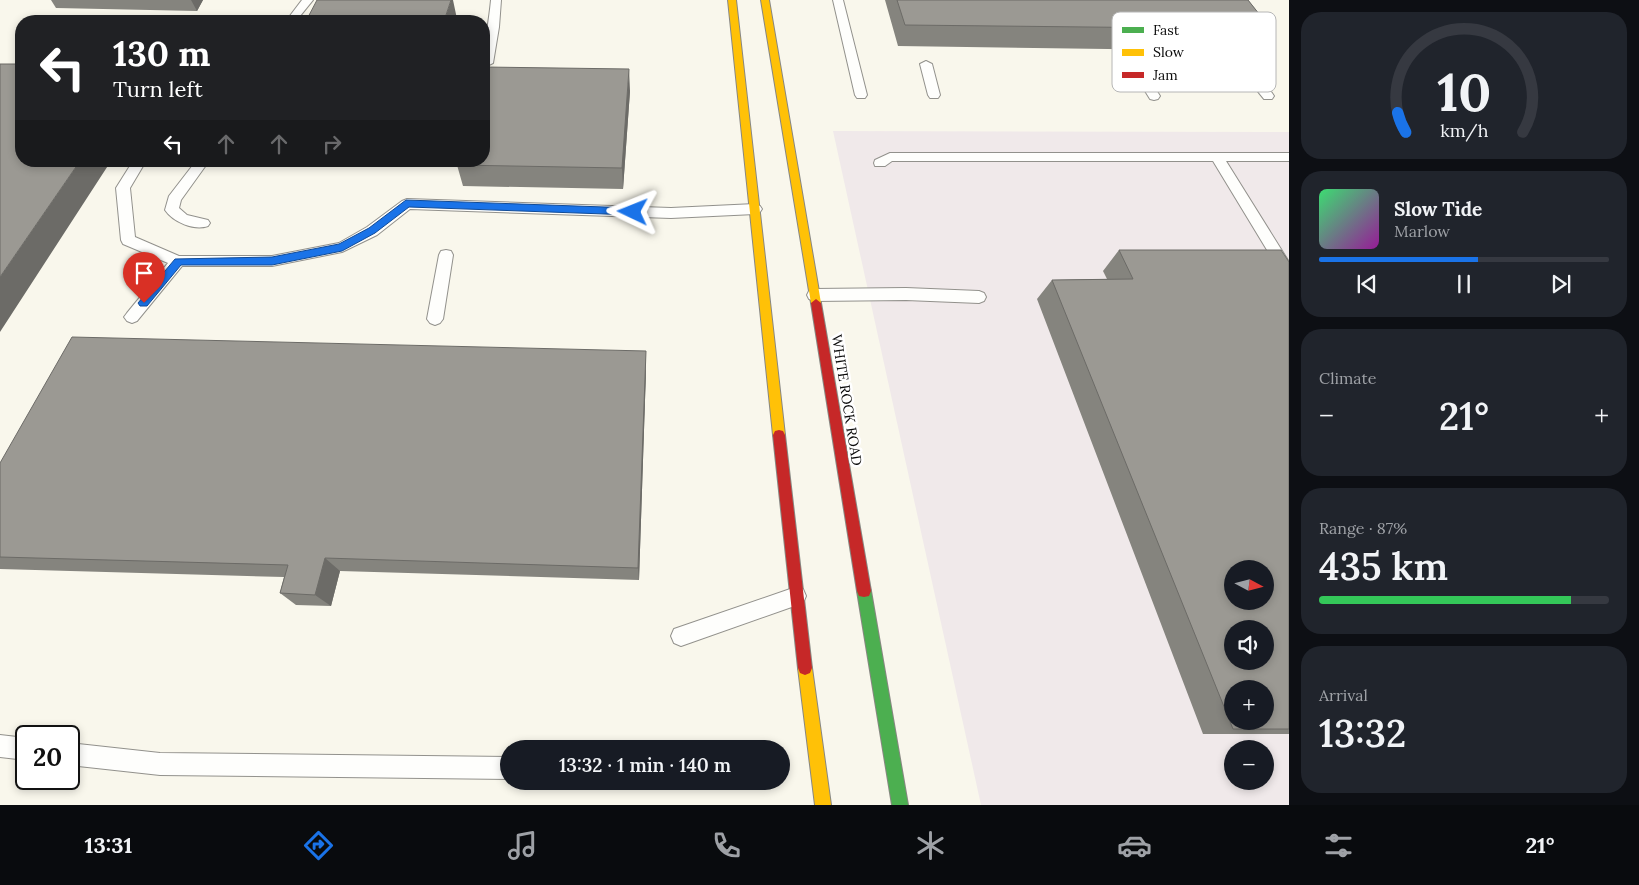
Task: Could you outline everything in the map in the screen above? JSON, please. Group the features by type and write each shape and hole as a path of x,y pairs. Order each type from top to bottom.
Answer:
{"main road":[{"path":"732,0 796,596 822,805"},
{"name":"WHITE ROCK ROAD","path":"766,0 900,805"}],"lane":[{"path":"296,15 308,0"},
{"path":"490,48 496,0"},
{"path":"838,0 861,95"},
{"path":"926,64 934,95"},
{"path":"1152,92 1154,96"},
{"path":"1265,92 1268,96"},
{"path":"880,163 890,157 1289,157"},
{"path":"1217,157 1289,274"},
{"path":"136,167 123,188 128,240 178,261 272,261 342,247 372,231 406,204 671,213 754,209"},
{"path":"198,167 174,199 172,210 183,219 203,223"},
{"path":"435,319 446,255"},
{"path":"132,317 178,261"},
{"path":"814,295 906,294 978,298"},
{"path":"681,636 796,596"},
{"path":"0,746 15,748"},
{"path":"80,755 160,764 500,768"}],"shaded area":[{"path":"833,131 1289,132 1289,805 981,805"}],"building":[{"path":"317,0 451,0 446,15 309,15"},
{"path":"897,0 1248,0 1258,12 1112,12 1112,27 905,25"},
{"path":"0,64 15,64 15,167 76,167 0,277"},
{"path":"490,67 629,69 622,168 490,166"},
{"path":"1119,250 1281,250 1289,262 1289,729 1274,729 1274,680 1224,680 1224,707 1052,280 1133,279"},
{"path":"72,337 646,351 638,568 325,558 315,595 280,593 288,565 0,557 0,463"}],"traffic: fast":[{"path":"864,591 900,805"}],"traffic: slow":[{"path":"732,0 779,435"},
{"path":"765,0 816,303"},
{"path":"805,668 823,805"}],"traffic: jam":[{"path":"816,303 864,591"},
{"path":"779,435 805,668"}],"route":[{"path":"144,303 178,261 272,261 342,247 372,231 406,204 633,212"}]}
